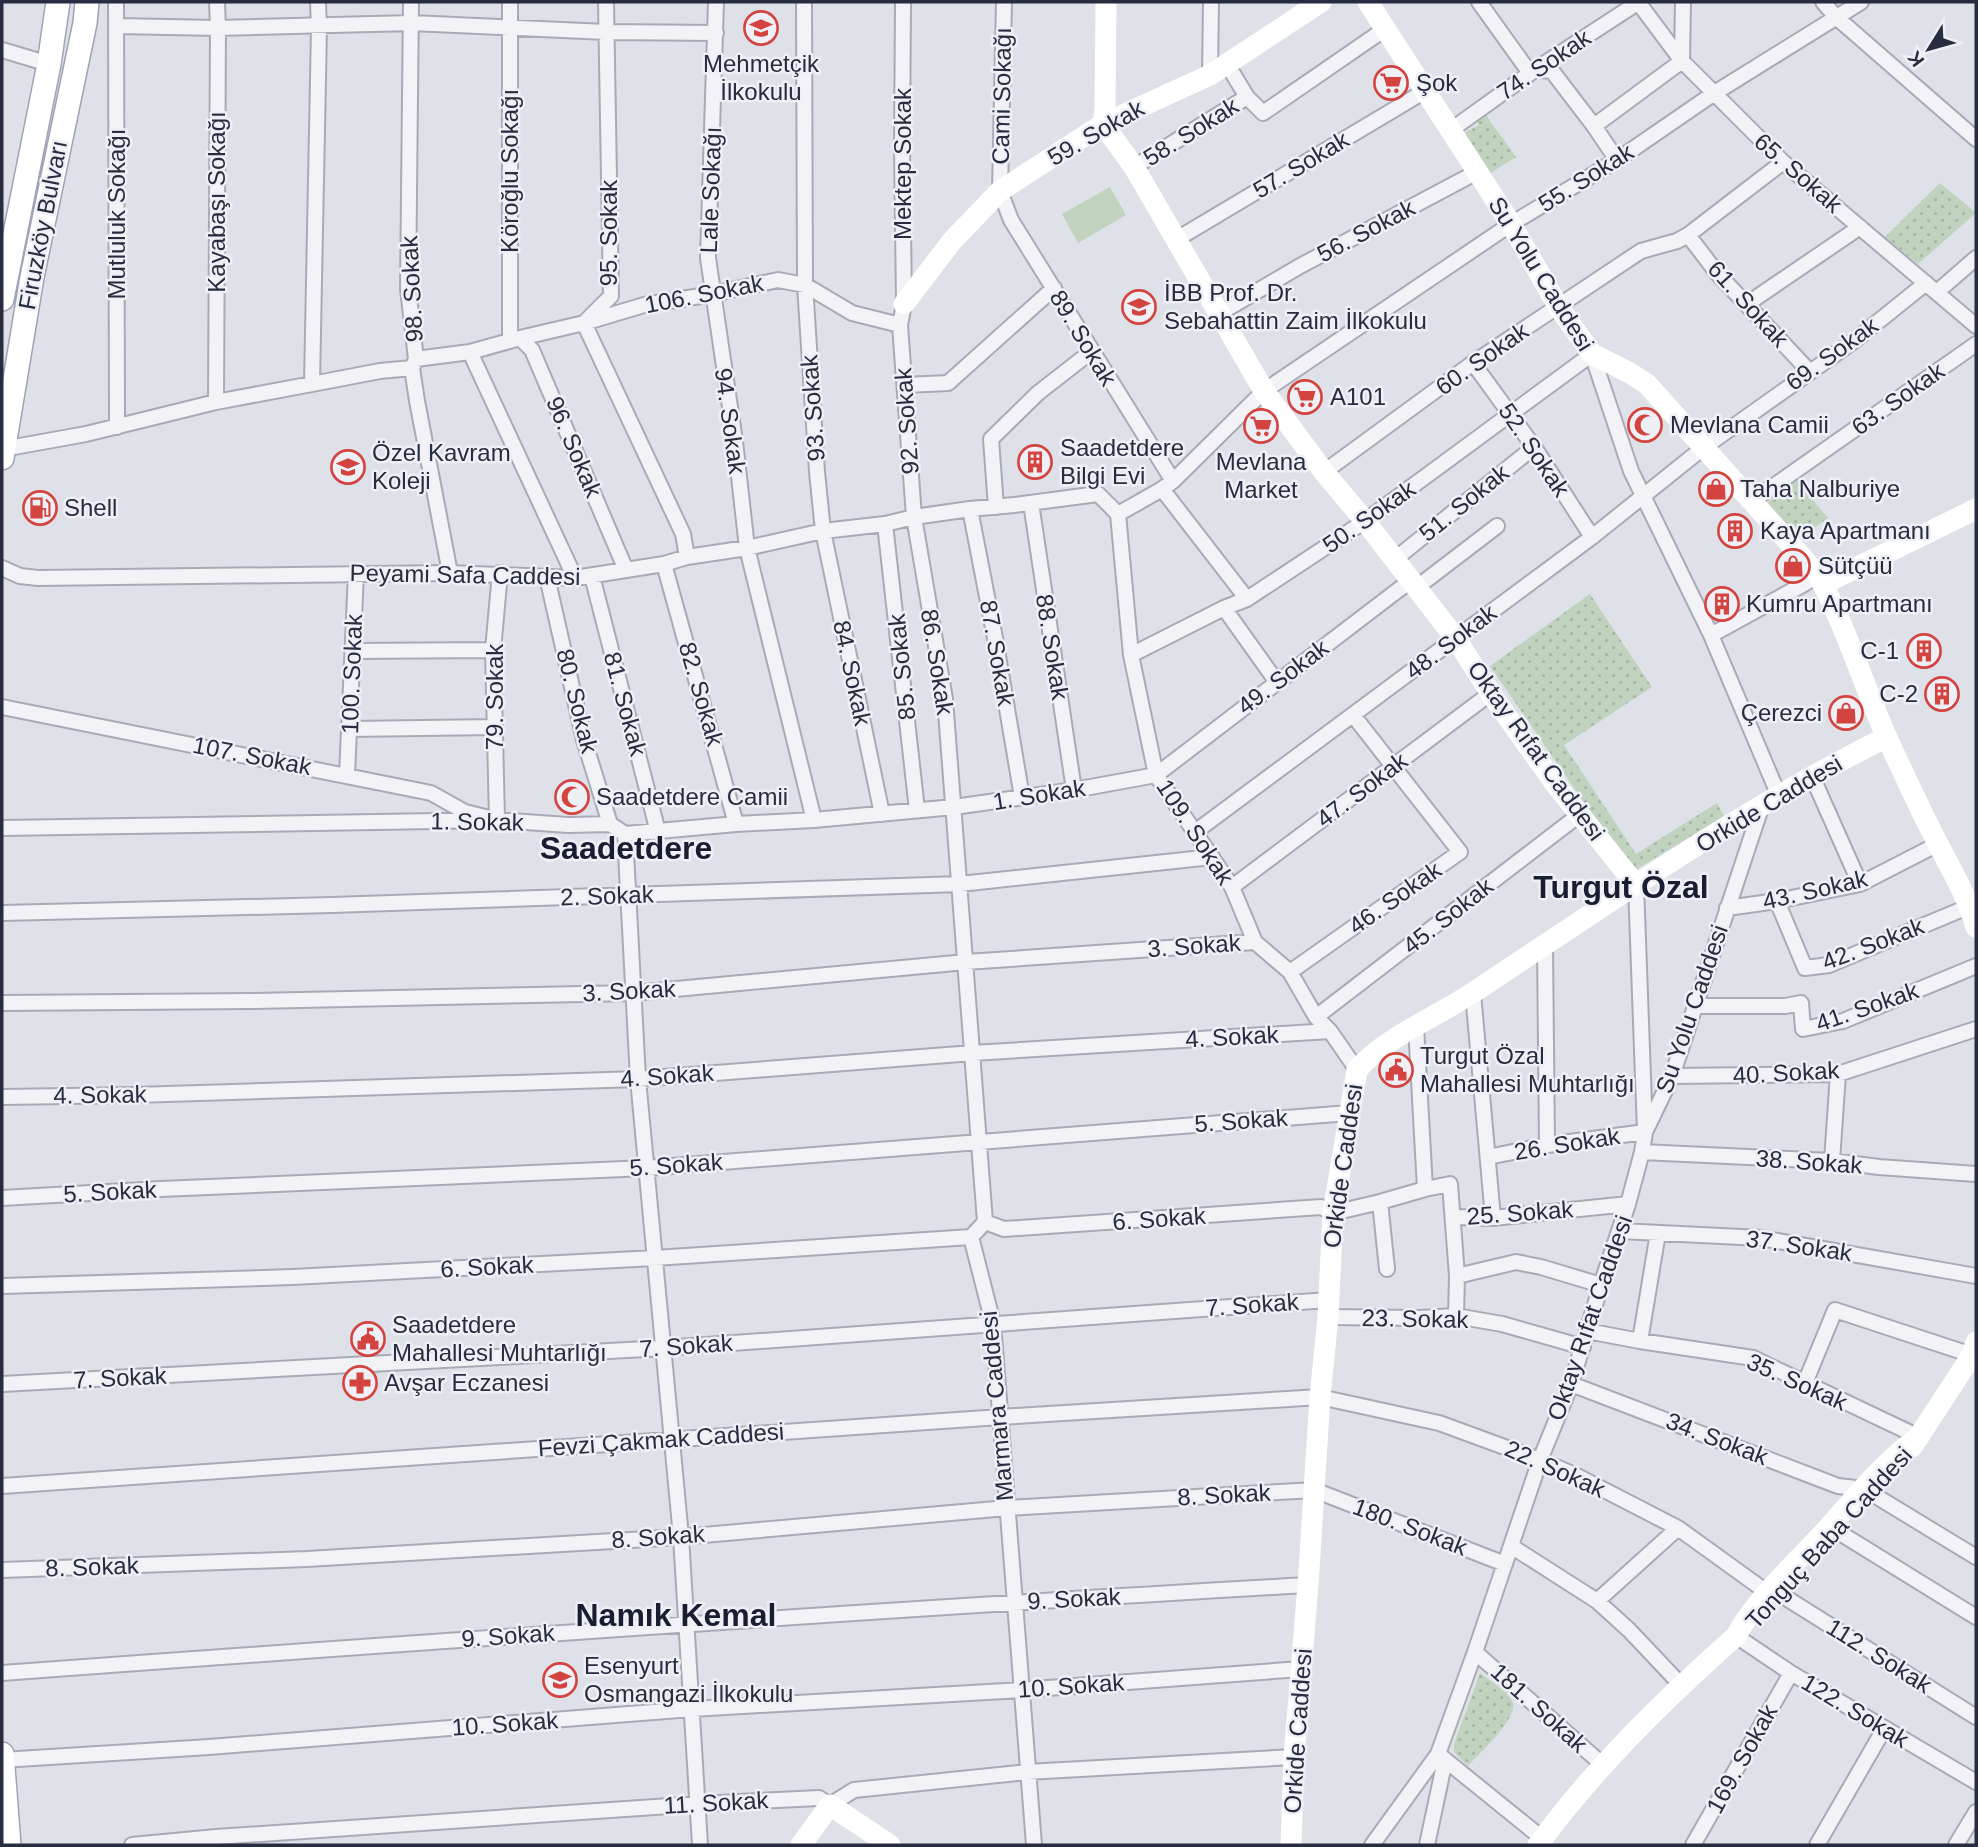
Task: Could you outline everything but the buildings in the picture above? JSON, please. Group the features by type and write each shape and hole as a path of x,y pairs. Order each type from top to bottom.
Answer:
{"main road":[{"name":"Firuzköy Bulvarı","path":"2,299 4,270 49,64 58,2"},
{"name":"Firuzköy Bulvarı","path":"2,454 32,277 85,23 87,2"},
{"path":"2,1754 9,1845"}],"street":[{"name":"Mutluluk Sokağı","path":"116,2 117,427"},
{"name":"Kayabaşı Sokağı","path":"216,402 217,2"},
{"path":"312,384 318,2"},
{"name":"98. Sokak","path":"411,2 408,289 419,414 450,573"},
{"name":"Köroğlu Sokağı","path":"510,2 515,339"},
{"name":"95. Sokak","path":"584,323 611,296 606,2"},
{"name":"Lale Sokağı","path":"713,294 708,258 716,2"},
{"name":"93. Sokak","path":"804,2 805,285 823,531"},
{"name":"Mektep Sokak","path":"900,326 904,304 903,2"},
{"name":"Cami Sokağı","path":"1000,191 1004,2"},
{"path":"1103,124 1106,2"},
{"path":"1210,2 1219,70 1247,97"},
{"name":"59. Sokak","path":"904,304 952,241 1000,191 1103,124 1219,70 1301,8 1321,2"},
{"name":"Su Yolu Caddesi","path":"1368,2 1511,224 1558,306 1592,354 1631,471 1711,635 1770,801 1727,908 1672,1076 1645,1132"},
{"path":"1479,2 1527,69 1552,71 1617,160"},
{"name":"74. Sokak","path":"1451,130 1536,69 1639,2"},
{"name":"65. Sokak","path":"1639,2 1682,61 1783,162 1976,326"},
{"path":"1594,126 1682,61 1683,2"},
{"path":"1823,2 1836,17 1973,132"},
{"name":"55. Sokak","path":"1118,514 1167,485 1264,391 1511,224 1617,160 1713,94 1861,2"},
{"path":"116,26 319,27 412,23 510,29 716,33"},
{"name":"58. Sokak","path":"1133,167 1247,97 1263,113 1385,29"},
{"path":"2,50 49,64"},
{"name":"57. Sokak","path":"1177,239 1425,91"},
{"name":"Oktay Rıfat Caddesi","path":"1103,124 1177,239 1264,391 1324,472 1456,639 1556,785 1636,885 1645,1132 1628,1204 1571,1384 1540,1460 1441,1757 1372,1845"},
{"name":"60. Sokak","path":"1324,472 1474,363 1641,251 1677,241 1688,235 1783,162"},
{"name":"56. Sokak","path":"1220,313 1300,266 1477,172"},
{"name":"89. Sokak","path":"1000,191 1012,219 1092,351 1167,485 1247,599"},
{"path":"1747,304 1860,228"},
{"name":"61. Sokak","path":"1688,235 1717,273 1810,372"},
{"name":"69. Sokak","path":"1703,448 1976,258"},
{"name":"106. Sokak","path":"117,427 216,402 470,352 644,305 778,280 805,285 852,313 900,326"},
{"path":"905,385 948,383 1054,288"},
{"name":"94. Sokak","path":"713,294 735,441 747,548 814,820"},
{"path":"584,323 683,534 687,557"},
{"name":"92. Sokak","path":"900,326 914,517"},
{"name":"96. Sokak","path":"515,339 532,350 626,570"},
{"name":"63. Sokak","path":"1751,502 1976,344"},
{"path":"996,508 991,439 1038,393 1092,351"},
{"path":"470,352 575,578"},
{"path":"1592,354 1647,384 1820,580 1831,600 1887,737 1938,844 1953,869 1970,906 1976,927"},
{"name":"50. Sokak","path":"1131,655 1247,599 1365,522 1592,354"},
{"name":"52. Sokak","path":"1474,363 1534,447 1592,537"},
{"path":"2,454 117,427"},
{"name":"51. Sokak","path":"1394,560 1534,447"},
{"name":"48. Sokak","path":"1195,832 1592,537 1703,448"},
{"name":"Peyami Safa Caddesi","path":"3,570 38,578 500,573 575,578 664,564 687,557 747,548 823,531 885,524 970,509 1097,494 1118,514"},
{"name":"88. Sokak","path":"1031,503 1074,790"},
{"name":"87. Sokak","path":"970,509 1022,797"},
{"path":"1711,635 1804,584 1820,580 1976,509"},
{"name":"109. Sokak","path":"1118,514 1131,655 1156,775 1232,887 1255,942 1290,972 1316,1017 1330,1031 1357,1070"},
{"name":"86. Sokak","path":"914,517 945,699 954,807"},
{"name":"85. Sokak","path":"885,524 917,810"},
{"name":"49. Sokak","path":"1156,775 1276,681 1497,526"},
{"name":"84. Sokak","path":"823,531 881,814"},
{"name":"82. Sokak","path":"664,564 736,824"},
{"name":"100. Sokak","path":"347,775 356,573"},
{"name":"79. Sokak","path":"497,820 493,650 500,573"},
{"name":"81. Sokak","path":"592,576 658,832"},
{"name":"80. Sokak","path":"547,577 584,740 610,824"},
{"path":"1224,608 1276,681"},
{"path":"353,651 493,650"},
{"name":"47. Sokak","path":"1232,887 1491,693"},
{"name":"107. Sokak","path":"2,707 431,793 465,812 497,820"},
{"name":"46. Sokak","path":"1290,972 1460,852 1353,715"},
{"path":"350,729 494,727"},
{"name":"Orkide Caddesi","path":"1291,1845 1294,1757 1328,1308 1332,1213 1357,1070 1367,1058 1473,993 1636,885 1812,776 1887,737"},
{"name":"1. Sokak","path":"625,834 954,807 1156,775"},
{"path":"1812,776 1860,884"},
{"path":"954,807 985,1222 971,1237"},
{"name":"45. Sokak","path":"1316,1017 1579,815"},
{"name":"1. Sokak","path":"2,828 497,820 568,825 610,824"},
{"path":"610,824 625,834 638,1079 681,1536 700,1845"},
{"name":"43. Sokak","path":"1727,908 1860,884 1938,844"},
{"name":"2. Sokak","path":"2,913 960,884 1212,857"},
{"name":"42. Sokak","path":"1777,901 1805,968 1829,965 1970,906"},
{"name":"3. Sokak","path":"2,1003 633,993 966,962 1255,942"},
{"path":"1545,946 1547,1145"},
{"name":"41. Sokak","path":"1695,1006 1785,1006 1801,1003 1803,1029 1843,1021 1976,966"},
{"path":"1473,993 1493,1218"},
{"path":"1416,1026 1424,1189"},
{"name":"40. Sokak","path":"1672,1076 1838,1074 1976,1029"},
{"name":"4. Sokak","path":"2,1097 638,1079 973,1052 1330,1031"},
{"path":"1832,1161 1838,1074"},
{"name":"5. Sokak","path":"2,1198 647,1168 1349,1113"},
{"name":"26. Sokak","path":"1488,1157 1547,1145 1645,1132"},
{"name":"38. Sokak","path":"1642,1152 1832,1161 1976,1174"},
{"name":"6. Sokak","path":"985,1222 1004,1229 1321,1208 1332,1213 1450,1184 1453,1217"},
{"path":"1381,1202 1387,1269"},
{"name":"25. Sokak","path":"1453,1217 1493,1218 1628,1204"},
{"path":"1453,1217 1457,1276 1456,1316"},
{"name":"37. Sokak","path":"1620,1231 1761,1238 1976,1276"},
{"path":"1640,1341 1658,1233"},
{"name":"6. Sokak","path":"2,1286 293,1277 655,1258 971,1237"},
{"name":"Marmara Caddesi","path":"971,1237 993,1323 1034,1845"},
{"path":"1457,1276 1516,1262 1601,1284"},
{"name":"23. Sokak","path":"1328,1308 1420,1318 1456,1316 1502,1324 1583,1347"},
{"name":"7. Sokak","path":"2,1384 664,1348 993,1323 1328,1308"},
{"path":"1805,1383 1835,1310 1974,1348"},
{"name":"35. Sokak","path":"1587,1331 1753,1358 1919,1437"},
{"name":"Tonguç Baba Caddesi","path":"1541,1842 1603,1765 1681,1685 1736,1636 1750,1631 1776,1594 1869,1492 1889,1479 1919,1437 1974,1348"},
{"name":"34. Sokak","path":"1571,1384 1838,1486 1869,1492"},
{"name":"Fevzi Çakmak Caddesi","path":"2,1486 1320,1396"},
{"name":"22. Sokak","path":"1320,1396 1438,1423 1540,1460 1678,1528 1776,1594"},
{"name":"8. Sokak","path":"2,1570 307,1559 681,1536 1007,1508 1314,1490"},
{"name":"180. Sokak","path":"1314,1490 1505,1564"},
{"path":"1869,1492 1976,1557"},
{"name":"Tonguç Baba Caddesi","path":"1776,1594 1840,1533 1869,1492"},
{"path":"1597,1601 1678,1528"},
{"path":"1840,1533 1976,1617"},
{"path":"1511,1546 1597,1601 1629,1630 1681,1685"},
{"name":"9. Sokak","path":"2,1673 401,1643 1308,1585"},
{"name":"112. Sokak","path":"1776,1594 1976,1717"},
{"name":"122. Sokak","path":"1736,1636 1791,1673 1976,1782"},
{"name":"181. Sokak","path":"1475,1652 1603,1765"},
{"name":"10. Sokak","path":"2,1760 195,1748 692,1709 1021,1690 1301,1669"},
{"name":"169. Sokak","path":"1693,1845 1791,1673"},
{"path":"1818,1845 1884,1729"},
{"path":"801,1845 830,1805 854,1790 1027,1772 1294,1757"},
{"path":"1441,1757 1541,1842"},
{"path":"1427,1845 1441,1757"},
{"name":"11. Sokak","path":"132,1845 699,1804 819,1798 830,1805"},
{"path":"830,1805 890,1845"},
{"path":"1956,1845 1976,1812"},
{"path":"1281,1845 1291,1845"}],"green space":[{"path":"1485,114 1516,157 1489,174 1460,135 1479,125 1477,121"},
{"path":"1940,183 1976,213 1918,264 1885,237"},
{"path":"1110,187 1126,215 1078,243 1062,214"},
{"path":"1797,481 1828,518 1798,539 1766,504"},
{"path":"1590,594 1652,687 1564,745 1636,854 1717,803 1724,816 1632,872 1490,666"},
{"path":"1480,1673 1508,1694 1513,1710 1504,1727 1468,1766 1454,1752 1454,1744"}],"place":[{"name":"Mehmetçik İlkokulu","path":"761,28"},
{"name":"Şok","path":"1391,83"},
{"name":"İBB Prof. Dr. Sebahattin Zaim İlkokulu","path":"1139,307"},
{"name":"A101","path":"1305,397"},
{"name":"Mevlana Camii","path":"1645,425"},
{"name":"Mevlana Market","path":"1261,426"},
{"name":"Saadetdere Bilgi Evi","path":"1035,462"},
{"name":"Özel Kavram Koleji","path":"348,467"},
{"name":"Taha Nalburiye","path":"1716,489"},
{"name":"Shell","path":"40,508"},
{"name":"Kaya Apartmanı","path":"1735,531"},
{"name":"Sütçüü","path":"1793,566"},
{"name":"Kumru Apartmanı","path":"1722,604"},
{"name":"C-1","path":"1924,651"},
{"name":"C-2","path":"1942,694"},
{"name":"Çerezci","path":"1846,713"},
{"name":"Saadetdere Camii","path":"572,797"},
{"name":"Turgut Özal Mahallesi Muhtarlığı","path":"1396,1070"},
{"name":"Saadetdere Mahallesi Muhtarlığı","path":"368,1339"},
{"name":"Avşar Eczanesi","path":"360,1383"},
{"name":"Esenyurt Osmangazi İlkokulu","path":"560,1680"}],"district":[{"name":"Saadetdere","path":"626,848"},
{"name":"Turgut Özal","path":"1621,887"},
{"name":"Namık Kemal","path":"676,1615"}]}
